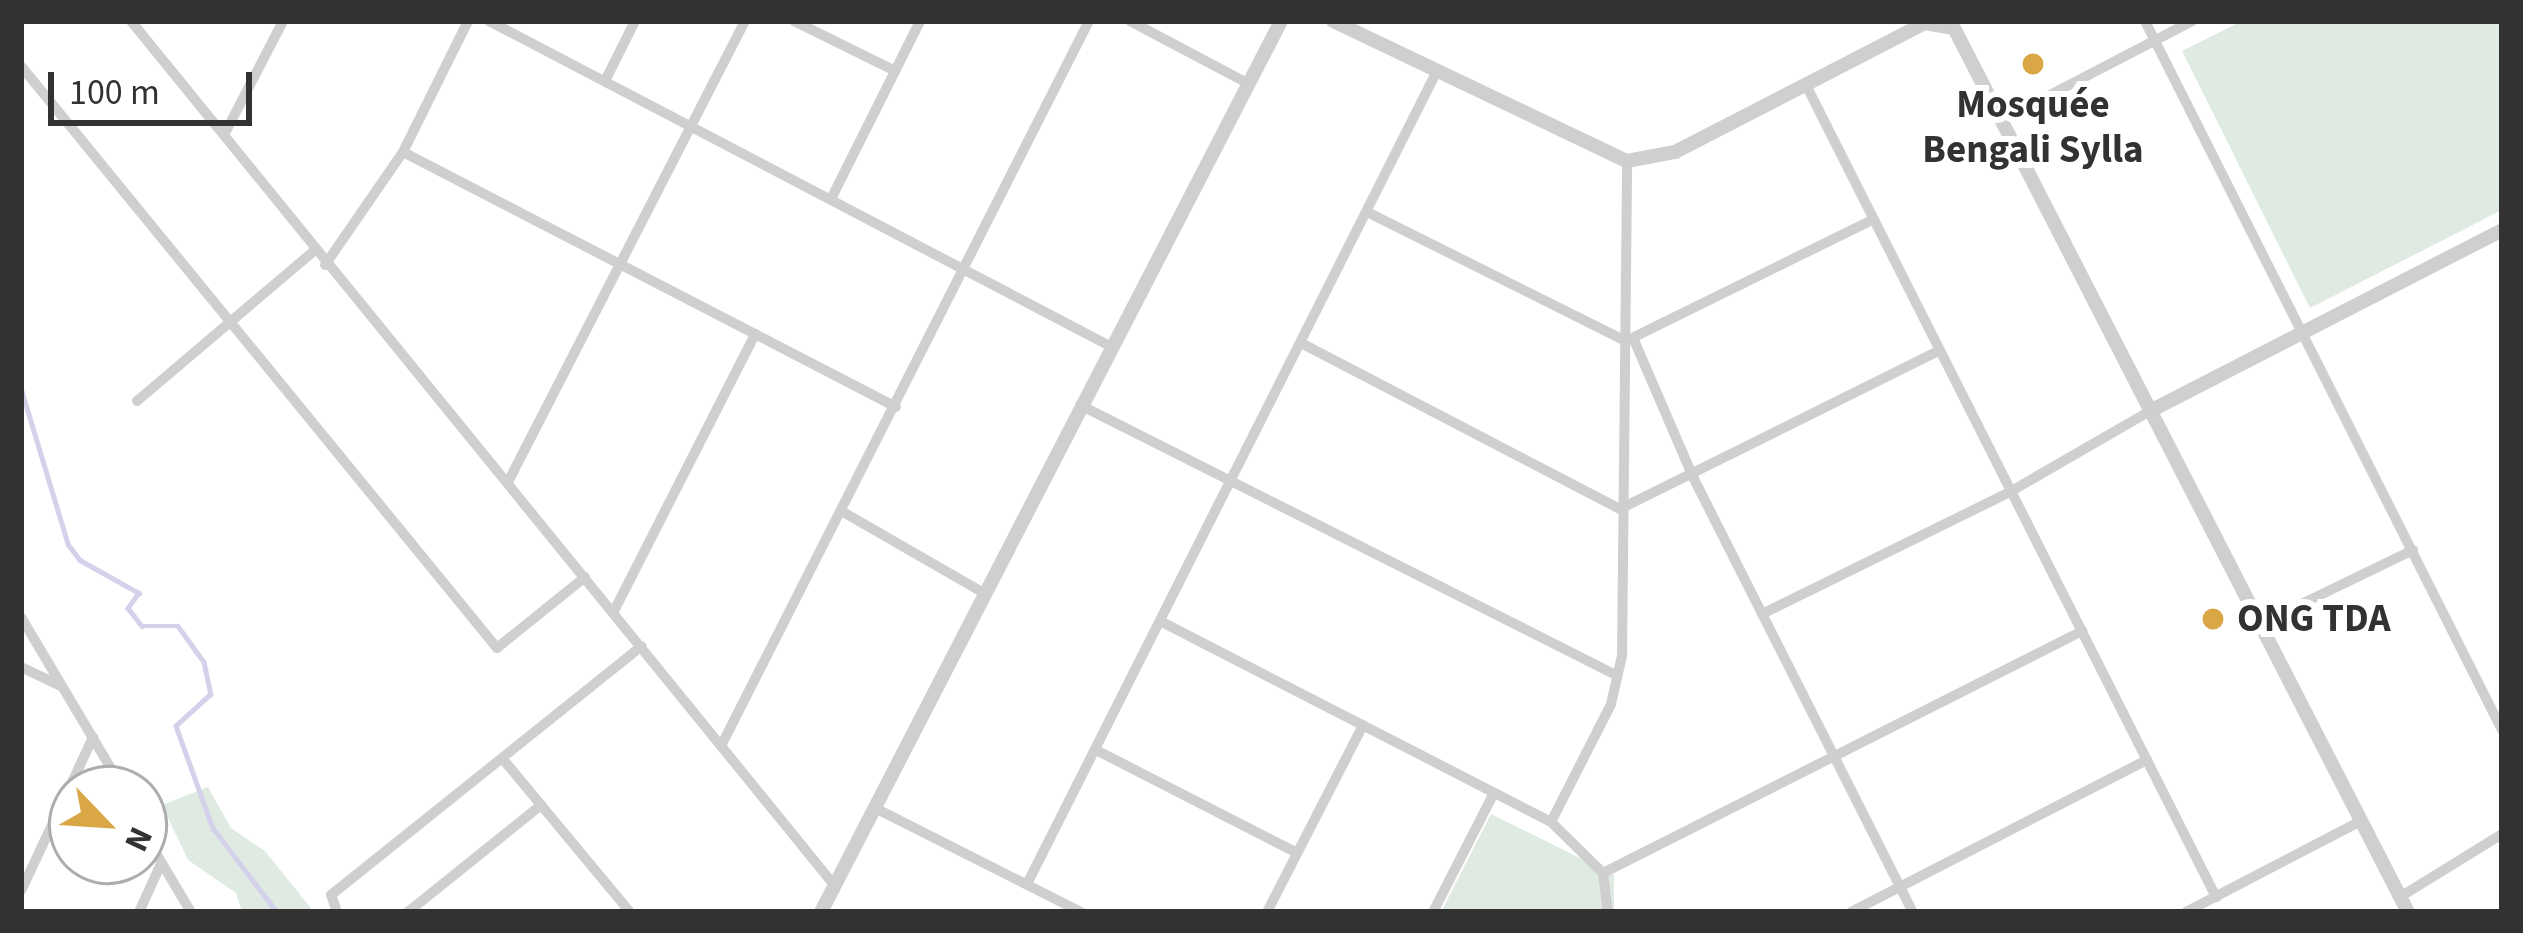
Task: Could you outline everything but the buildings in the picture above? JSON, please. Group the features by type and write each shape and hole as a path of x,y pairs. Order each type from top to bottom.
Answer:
{"street":[{"path":"131,21 314,252 508,482 835,886"},
{"path":"224,135 283,21"},
{"path":"325,265 403,152 468,21"},
{"path":"489,21 1110,346"},
{"path":"605,81 635,21"},
{"path":"508,482 745,21"},
{"path":"794,21 895,70"},
{"path":"831,199 920,21"},
{"path":"722,744 1089,21"},
{"path":"1130,21 1249,84"},
{"path":"821,912 982,592 1281,21"},
{"path":"1333,21 1627,161 1675,152 1925,23 1952,24 2006,118 2404,905 2502,834"},
{"path":"2145,21 2502,730"},
{"path":"2006,118 2192,21"},
{"path":"21,66 497,648 585,577"},
{"path":"1027,884 1436,73"},
{"path":"1806,85 2216,897"},
{"path":"403,152 896,407"},
{"path":"1551,823 1618,676 1630,341 1627,161"},
{"path":"1367,212 1630,341 1693,477 1913,912"},
{"path":"1630,341 1874,219"},
{"path":"1762,614 2008,493 2152,410 2502,230"},
{"path":"137,401 314,252"},
{"path":"614,611 755,334"},
{"path":"1301,343 1621,509"},
{"path":"1621,509 1940,350"},
{"path":"1080,405 1228,484 1618,676"},
{"path":"843,512 982,592"},
{"path":"2260,624 2414,550"},
{"path":"21,617 109,765"},
{"path":"1162,622 1551,823 1603,873 1608,912"},
{"path":"1603,873 2082,631"},
{"path":"337,912 331,896 642,646"},
{"path":"21,667 63,687"},
{"path":"1267,912 1363,725"},
{"path":"21,891 93,737"},
{"path":"1096,749 1297,853"},
{"path":"502,758 630,912"},
{"path":"1851,912 2147,760"},
{"path":"1433,912 1494,793"},
{"path":"409,912 541,805"},
{"path":"875,808 1081,912"},
{"path":"2186,912 2359,822"},
{"path":"168,878 191,912"}],"shaded area":[{"path":"2242,21 2502,21 2502,210 2310,308 2182,51"},
{"path":"208,787 231,828 265,851 314,912 242,912 236,893 188,860 168,818 168,803"},
{"path":"1491,814 1614,875 1614,912 1441,912"}],"waterway":[{"path":"21,388 68,544 80,560 139,593 128,608 142,626 178,626 204,662 211,694 176,726 213,828 277,912"}],"place":[{"name":"Mosquée Bengali Sylla","path":"2033,64"},
{"name":"ONG TDA","path":"2213,619"}]}
